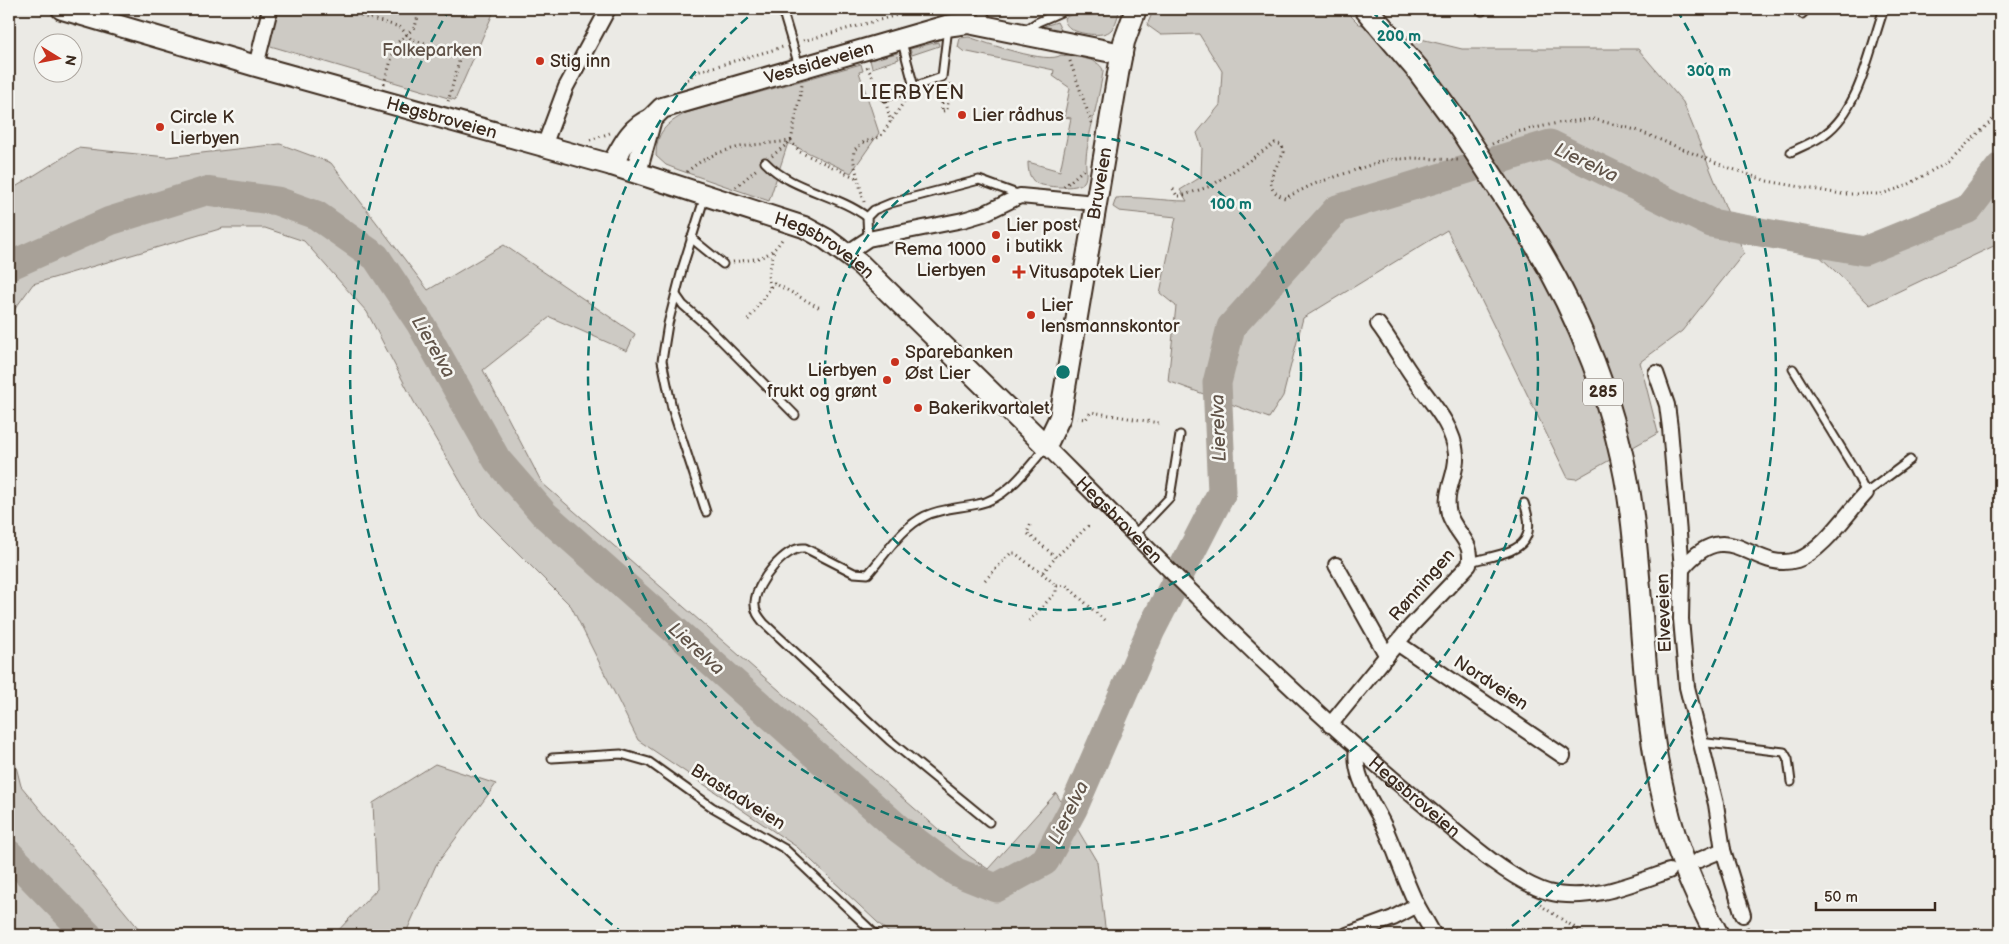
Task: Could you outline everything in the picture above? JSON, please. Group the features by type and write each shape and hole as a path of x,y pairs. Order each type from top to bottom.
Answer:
{"main road":[{"name":"285","path":"1366,9 1418,70 1457,123 1521,221 1569,306 1595,368 1610,413 1624,466 1632,515 1649,697 1662,788 1681,858 1717,935"}],"street":[{"name":"Hegsbroveien","path":"62,9 106,15 256,66 636,172 804,227 847,253 881,284 1220,620 1330,725 1467,840 1506,869 1549,892 1569,894 1598,893 1669,871"},
{"path":"256,66 270,9"},
{"path":"544,146 566,87 608,9"},
{"name":"Bruveien","path":"1046,446 1060,418 1122,54 1136,9"},
{"name":"Vestsideveien","path":"612,165 627,137 638,124 651,119 662,108 862,49 948,26 968,23 1122,54"},
{"path":"636,172 651,119"},
{"path":"847,253 868,238 963,220 983,214 1020,196 1096,203"},
{"name":"Rønningen","path":"1330,725 1397,643 1469,562 1471,556 1469,546 1450,516 1448,506 1448,489 1457,464 1454,440 1438,410 1378,324"},
{"name":"Elveveien","path":"1656,373 1667,405 1682,570 1684,654 1687,687 1699,742 1716,804 1723,850 1743,915"},
{"path":"1682,570 1702,551 1723,544 1738,545 1765,558 1781,561 1797,560 1818,546 1866,493"},
{"path":"1336,565 1387,656"},
{"name":"Nordveien","path":"1397,643 1563,756"},
{"path":"1357,748 1355,761 1362,782 1386,831 1403,878 1434,935"},
{"path":"1699,860 1723,850"},
{"path":"1347,935 1393,918 1417,905"}],"lane":[{"path":"782,9 800,68"},
{"path":"981,9 992,28"},
{"path":"1020,33 1038,22 1068,9"},
{"path":"1790,152 1824,135 1842,119 1853,98 1884,9"},
{"path":"885,97 942,77 948,26"},
{"path":"901,38 914,87"},
{"path":"765,162 776,173 854,207 867,217"},
{"path":"868,238 867,217 874,210 892,203 979,180 1020,196"},
{"path":"706,194 691,238 662,352 664,377 706,512"},
{"path":"691,238 723,264"},
{"path":"676,295 683,305 707,326 795,415"},
{"path":"1793,369 1853,467 1866,493 1910,460"},
{"path":"1137,538 1170,497 1180,435"},
{"path":"988,822 888,740 764,624 755,610 754,602 769,573 790,550 797,547 805,548 854,573 868,574 906,528 925,516 992,499 1016,481 1046,446"},
{"path":"1469,562 1510,552 1522,544 1527,538 1530,524 1524,503"},
{"path":"1699,742 1784,752 1788,759 1791,782"},
{"name":"Brastadveien","path":"552,758 621,754 649,762 712,807 785,849 876,935"}],"path":[{"path":"337,9 400,27 411,39 458,53 460,58 448,103"},
{"path":"384,84 396,44 415,27 420,9"},
{"path":"862,49 868,71 885,97 890,122"},
{"path":"1068,54 1094,131"},
{"path":"732,190 791,141 802,90 800,68"},
{"path":"942,77 942,111 946,112 952,75"},
{"path":"867,217 853,159 854,150 864,142 880,137 914,87"},
{"path":"1490,145 1517,132 1558,123 1593,119 1636,130 1724,166 1767,181 1841,194 1881,194 1906,186 1950,160 2000,113"},
{"path":"585,140 594,140 613,132"},
{"path":"684,176 690,170 722,151 737,147 791,141"},
{"path":"791,141 800,152 859,179"},
{"path":"1173,189 1176,196 1181,196 1211,186 1274,143 1282,145 1284,152 1271,175 1272,187 1277,195 1285,198 1314,184 1385,160 1413,158 1463,159"},
{"path":"1060,190 1089,165"},
{"path":"770,287 768,275 775,251 786,233"},
{"path":"723,264 756,259 775,251"},
{"path":"748,320 774,283 822,309"},
{"path":"1074,418 1086,420 1091,412 1159,423"},
{"path":"1043,572 1090,524"},
{"path":"1030,525 1027,533 1056,557"},
{"path":"985,580 1011,553 1015,553 1036,570 1043,572 1056,586 1056,592 1030,621"},
{"path":"1056,586 1066,585 1104,620"}],"green space":[{"name":"Folkeparken","path":"278,9 495,9 455,100 267,45"},
{"path":"1085,9 1120,9 1116,23 1111,30 1103,34 1097,34 1073,30 1065,22 1064,18"},
{"path":"1154,9 1344,9 1359,24 1462,49 1638,49 1683,102 1744,253 1682,331 1640,362 1658,433 1576,479 1568,478 1447,230 1303,318 1283,396 1269,418 1168,381 1176,306 1160,293 1176,217 1119,211 1113,207 1116,198 1187,201 1180,190 1201,177 1202,148 1197,133 1220,105 1222,71 1199,34 1161,35 1147,25"},
{"path":"1057,22 1063,34 1038,28"},
{"path":"969,37 1031,55 1078,57 1096,62 1100,66 1103,73 1087,150 1086,177 1081,185 1068,187 1046,186 1036,183 1030,176 1029,171 1028,162 1060,171 1071,118 1064,117 1070,88 1053,76 1054,70 963,51 958,47 960,38"},
{"path":"938,42 939,46 912,55 910,49"},
{"path":"897,53 899,59 872,68 870,60"},
{"path":"861,64 863,71 859,72 879,133 851,173 788,143 769,201 666,165 656,156 660,135 668,125 686,113"},
{"path":"280,144 331,163 428,290 504,245 635,334 627,351 550,317 483,370 542,483 969,856 988,869 1056,793 1097,862 1106,935 891,935 797,847 638,740 571,606 480,515 414,402 367,312 304,241 265,228 223,228 33,284 9,317 9,191 78,148 167,157"},
{"path":"2000,166 2000,243 1870,305 1804,241 1860,253 1967,212"},
{"path":"9,739 21,786 144,935 9,935"},
{"path":"435,764 496,784 436,865 405,935 334,935 377,889 373,803"}],"waterway":[{"name":"Lierelva","path":"9,266 110,221 206,191 277,201 316,215 376,257 420,323 497,460 544,514 899,829 956,872 996,888 1045,861 1073,809 1151,630 1222,492 1217,383 1231,327 1337,209 1550,144 1711,223 1864,251 1968,209 2000,167"},
{"name":"Lierelva","path":"9,854 88,935"}],"place":[{"name":"Stig inn","path":"540,61"},
{"name":"Lier rådhus","path":"962,115"},
{"name":"Circle K Lierbyen","path":"160,127"},
{"name":"Lier post i butikk","path":"996,235"},
{"name":"Rema 1000 Lierbyen","path":"996,259"},
{"name":"Vitusapotek Lier","path":"1019,272"},
{"name":"Lier lensmannskontor","path":"1031,315"},
{"name":"Sparebanken Øst Lier","path":"895,362"},
{"name":"Lierbyen frukt og grønt","path":"887,380"},
{"name":"Bakerikvartalet","path":"918,408"}],"district":[{"name":"LIERBYEN","path":"912,93"}]}
